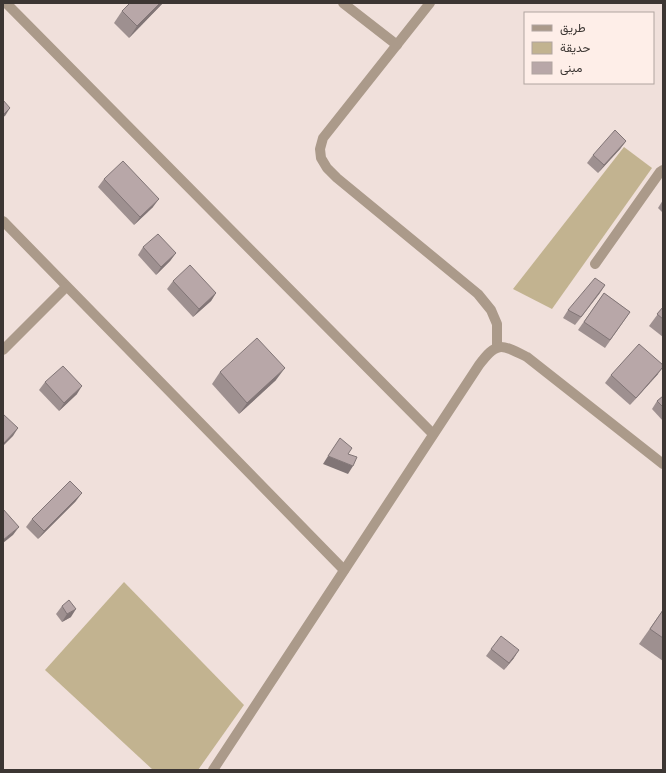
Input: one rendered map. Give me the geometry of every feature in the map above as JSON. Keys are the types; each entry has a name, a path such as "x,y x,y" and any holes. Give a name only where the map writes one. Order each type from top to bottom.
{"street":[{"path":"6,3 433,434"},
{"path":"343,3 397,45"},
{"path":"430,3 323,138 320,149 321,158 327,168 350,189 478,294 491,310 497,324 497,347"},
{"path":"595,264 660,172 663,170"},
{"path":"3,221 344,570"},
{"path":"3,350 66,287"},
{"path":"213,770 478,365 489,351 497,347 507,347 527,357 663,464"}],"green space":[{"path":"624,147 652,168 552,309 513,289"},
{"path":"124,582 244,705 198,770 153,770 45,670"}],"building":[{"path":"130,3 160,3 137,26 122,11"},
{"path":"3,100 10,108 3,115"},
{"path":"615,130 626,141 604,165 593,155"},
{"path":"123,161 159,199 140,217 104,179"},
{"path":"158,234 176,253 161,267 143,247"},
{"path":"190,265 216,293 199,309 173,281"},
{"path":"595,278 605,285 581,317 568,310"},
{"path":"604,293 630,312 610,340 584,322"},
{"path":"663,307 663,319 657,314"},
{"path":"257,338 285,368 247,403 220,372"},
{"path":"639,344 663,365 663,367 636,398 611,375"},
{"path":"63,366 82,386 64,403 45,382"},
{"path":"663,396 663,407 657,401"},
{"path":"3,414 18,428 3,444"},
{"path":"340,438 352,448 348,454 357,457 353,466 328,456"},
{"path":"70,481 82,493 44,531 32,519"},
{"path":"3,509 19,527 3,540"},
{"path":"69,600 76,609 67,614 62,606"},
{"path":"663,610 663,638 650,629"},
{"path":"501,636 519,650 509,663 491,649"}]}
